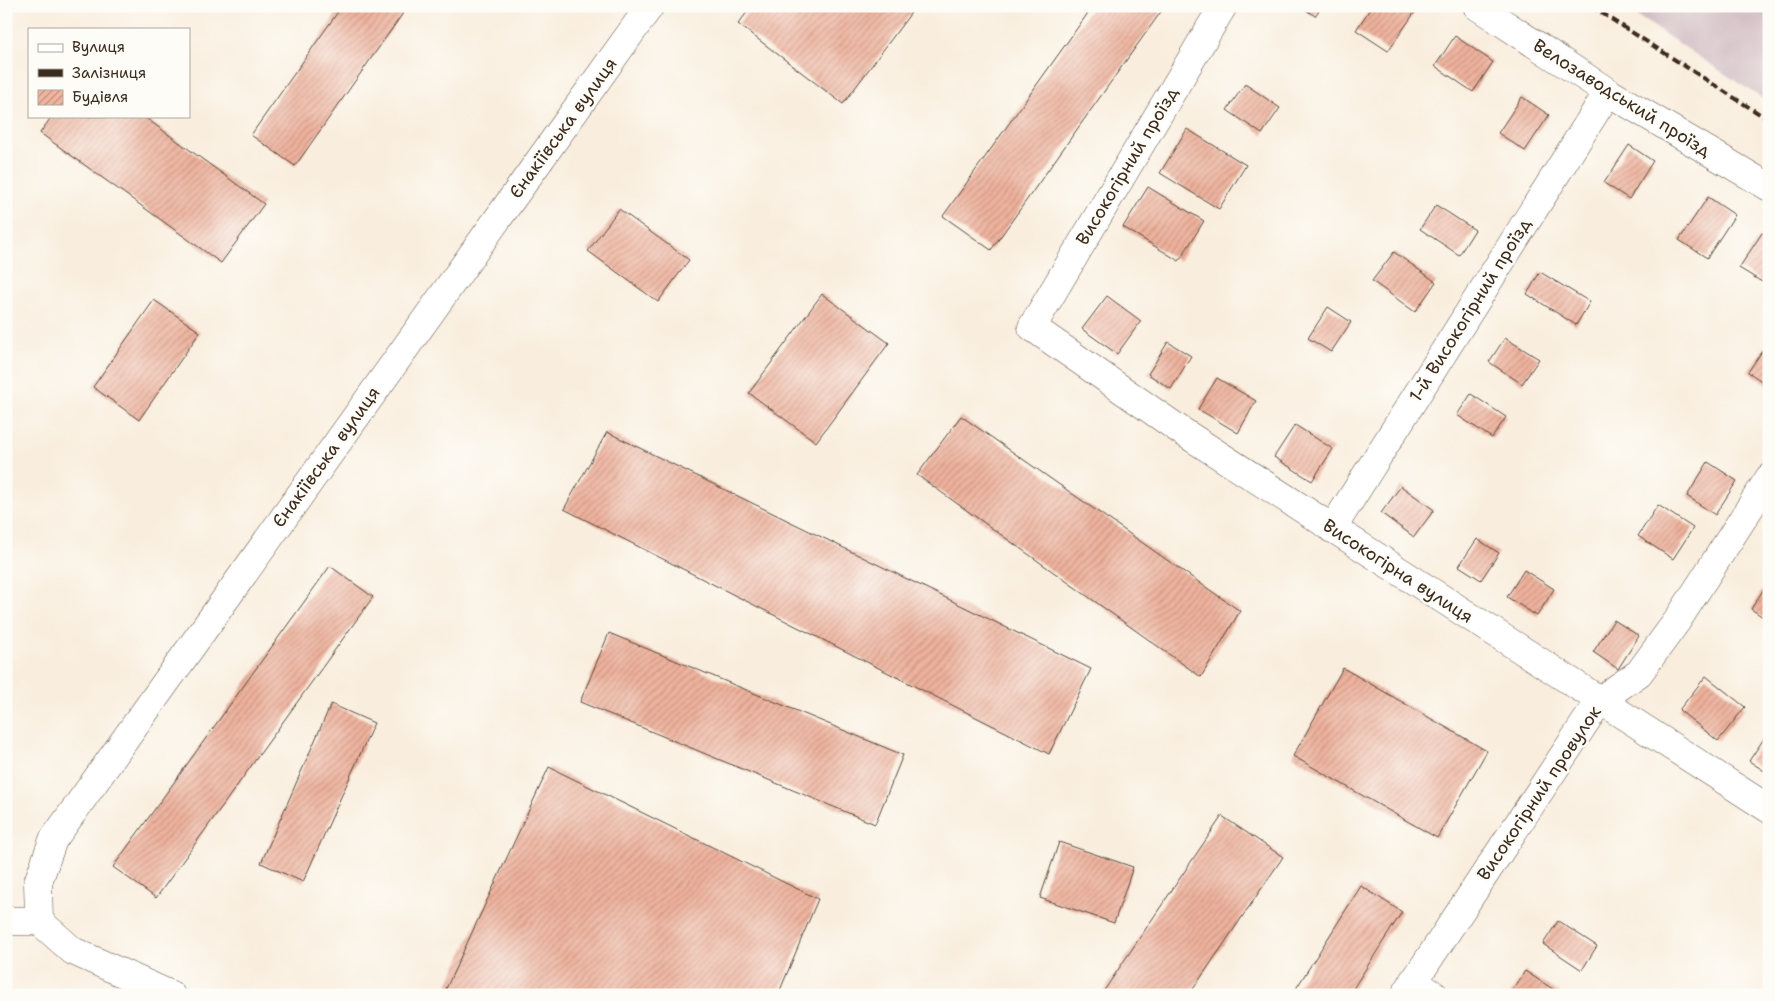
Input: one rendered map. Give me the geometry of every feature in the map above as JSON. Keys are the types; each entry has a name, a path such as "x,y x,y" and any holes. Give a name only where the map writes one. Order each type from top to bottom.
{"street":[{"name":"Єнакіївська вулиця","path":"39,921 38,882 53,840 650,6"},
{"name":"Високогірний проїзд","path":"1032,326 1223,6"},
{"name":"Велозаводський проїзд","path":"1477,6 1608,92 1769,187"},
{"name":"1-й Високогірний проїзд","path":"1332,528 1608,92"},
{"name":"Високогірна вулиця","path":"1032,326 1180,430 1769,809"},
{"name":"Високогірний провулок","path":"1417,990 1600,700 1639,673 1677,621 1769,478"},
{"path":"6,921 39,921 73,951 171,995"}],"shaded area":[{"path":"1620,6 1769,6 1769,103 1645,21"}],"building":[{"path":"342,6 402,6 406,9 295,166 251,135"},
{"path":"752,6 916,6 843,104 738,24"},
{"path":"1093,6 1165,6 991,250 943,216"},
{"path":"1300,6 1322,6 1315,16"},
{"path":"1372,6 1413,6 1417,9 1388,51 1356,30"},
{"path":"1455,36 1493,62 1473,92 1435,66"},
{"path":"1245,84 1280,108 1262,134 1227,110"},
{"path":"1522,97 1549,115 1525,151 1498,133"},
{"path":"51,118 146,118 264,204 221,263 40,133"},
{"path":"1187,129 1246,165 1219,209 1160,173"},
{"path":"1629,145 1653,161 1629,199 1604,183"},
{"path":"1148,187 1204,221 1179,261 1123,227"},
{"path":"1708,197 1735,215 1707,258 1679,240"},
{"path":"1436,205 1475,230 1459,255 1420,229"},
{"path":"619,209 689,260 658,302 588,251"},
{"path":"1762,233 1769,237 1769,283 1767,285 1739,268"},
{"path":"1394,252 1436,282 1415,312 1372,281"},
{"path":"1540,272 1590,302 1576,325 1527,294"},
{"path":"822,294 889,343 816,442 749,393"},
{"path":"1107,296 1141,321 1117,354 1082,329"},
{"path":"154,300 200,332 139,420 93,387"},
{"path":"1328,307 1351,322 1331,352 1308,338"},
{"path":"1505,338 1539,359 1522,384 1489,362"},
{"path":"1769,341 1769,386 1748,372"},
{"path":"1168,342 1191,356 1171,389 1148,374"},
{"path":"1217,378 1256,401 1238,433 1198,409"},
{"path":"1471,394 1506,417 1492,438 1457,415"},
{"path":"961,416 1240,611 1201,677 917,475"},
{"path":"1295,425 1333,449 1312,481 1274,457"},
{"path":"607,432 1091,669 1049,754 564,509"},
{"path":"1708,462 1737,481 1715,515 1687,496"},
{"path":"1401,486 1434,510 1414,537 1381,513"},
{"path":"1658,505 1693,528 1673,559 1638,536"},
{"path":"1477,539 1499,553 1481,580 1459,566"},
{"path":"330,566 373,597 156,898 113,867"},
{"path":"1524,570 1554,589 1537,616 1507,597"},
{"path":"1767,584 1769,585 1769,621 1751,609"},
{"path":"1614,620 1639,636 1618,669 1593,652"},
{"path":"609,633 903,755 875,824 580,702"},
{"path":"1343,668 1487,751 1437,838 1293,756"},
{"path":"1706,676 1745,707 1718,741 1679,710"},
{"path":"331,704 374,723 303,882 261,863"},
{"path":"1769,731 1769,774 1749,761"},
{"path":"549,767 818,899 778,995 443,995"},
{"path":"1222,816 1283,857 1189,995 1101,995"},
{"path":"1059,842 1133,867 1114,923 1040,898"},
{"path":"1361,886 1402,912 1349,995 1292,995"},
{"path":"1558,921 1597,946 1582,970 1543,944"},
{"path":"1525,971 1562,995 1510,995"}],"railway":[{"path":"1591,6 1769,120"}]}
